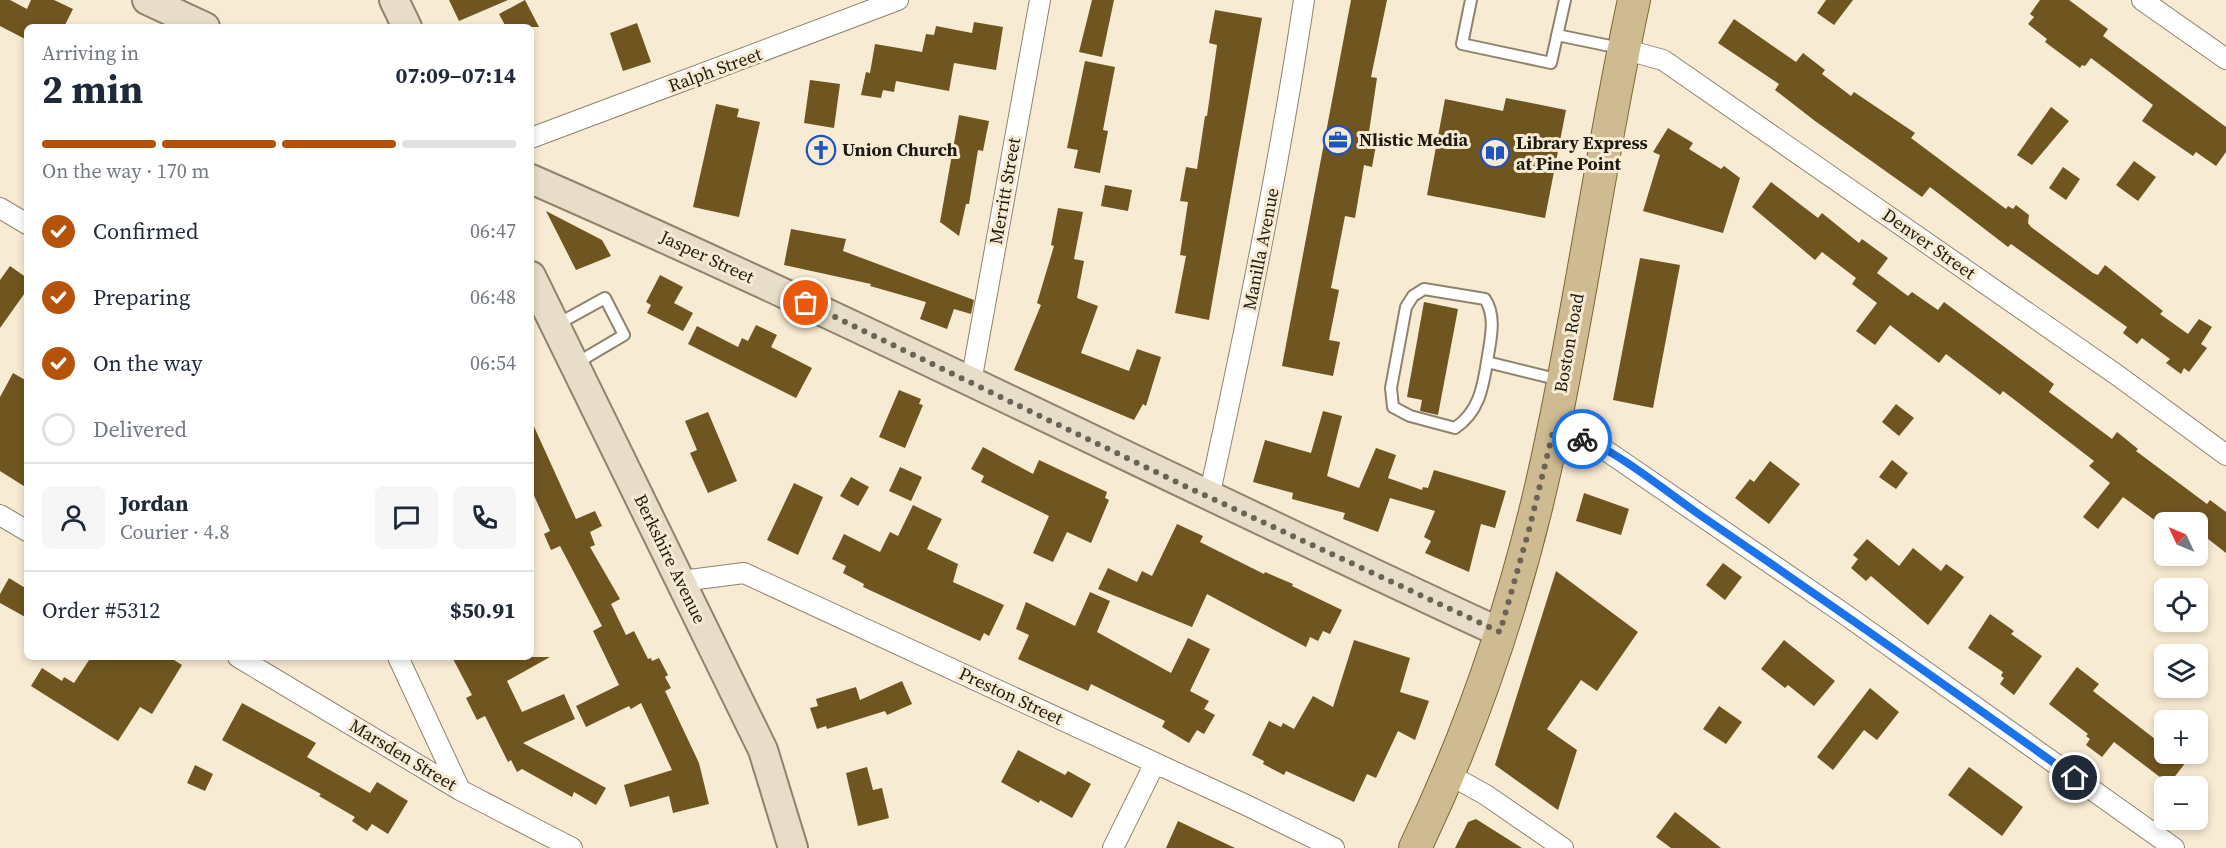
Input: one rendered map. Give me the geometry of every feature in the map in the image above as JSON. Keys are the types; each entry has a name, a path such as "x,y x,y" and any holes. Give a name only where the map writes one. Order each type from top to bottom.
{"main road":[{"path":"147,0 199,24"},
{"path":"394,0 406,24"},
{"name":"Boston Road","path":"1415,848 1450,775 1466,734 1500,632 1529,530 1553,432 1634,0"},
{"name":"Jasper Street","path":"534,180 708,256 1209,497 1500,632"},
{"name":"Berkshire Avenue","path":"534,282 763,750 793,848"}],"street":[{"name":"Ralph Street","path":"534,137 898,0"},
{"name":"Merritt Street","path":"971,382 1040,0"},
{"name":"Manilla Avenue","path":"1209,497 1258,270 1284,129 1304,0"},
{"path":"2142,0 2226,59"},
{"name":"Denver Street","path":"1623,49 1663,60 2117,375 2226,455"},
{"path":"0,208 24,222"},
{"path":"1553,432 1595,442 1843,613 2174,848"},
{"path":"0,515 24,529"},
{"name":"Preston Street","path":"682,581 744,573 1155,763 1310,842 1334,848"},
{"name":"Marsden Street","path":"243,660 460,790 572,848"},
{"path":"399,660 460,790"},
{"path":"1113,848 1155,763"},
{"path":"1450,775 1486,795 1563,848"}],"lane":[{"path":"1471,0 1461,44 1551,63 1564,0"},
{"path":"1557,35 1623,49"},
{"path":"1424,289 1485,298 1491,307 1492,320 1487,362 1482,393 1467,417 1455,428 1410,416 1393,407 1391,388 1406,307 1413,296 1424,289"},
{"path":"556,325 605,298 624,334 575,364"},
{"path":"1487,362 1563,381"}],"building":[{"path":"0,0 10,0 27,9 31,0 54,0 73,9 66,24 24,24 24,38 0,26"},
{"path":"449,0 508,0 459,21"},
{"path":"525,0 539,27 534,27 534,24 504,24 499,14"},
{"path":"1092,0 1114,0 1102,57 1079,52"},
{"path":"1351,0 1387,0 1371,77 1377,78 1369,132 1378,134 1372,167 1364,165 1355,218 1345,216 1331,288 1339,290 1329,340 1340,342 1333,376 1282,366"},
{"path":"1826,0 1853,0 1834,25 1817,13"},
{"path":"2040,0 2069,0 2108,29 2103,36 2226,127 2226,152 2216,166 2196,152 2193,156 2142,121 2153,105 2091,58 2085,66 2082,65 2080,68 2045,42 2047,39 2028,24 2034,17 2030,14"},
{"path":"1215,10 1262,18 1209,320 1175,313 1186,256 1180,255 1188,202 1180,201 1186,167 1197,169 1205,116 1207,116 1217,45 1209,43"},
{"path":"1734,19 1796,62 1803,53 1825,70 1822,74 1851,96 1854,92 1915,133 1911,138 2006,209 2008,206 2013,209 2016,205 2029,215 2028,223 2031,227 2093,273 2098,275 2105,265 2163,311 2160,314 2188,334 2199,319 2212,327 2201,344 2207,348 2189,372 2184,368 2181,374 2166,363 2170,359 2142,338 2137,344 2123,333 2127,327 2011,244 2008,247 1930,187 1922,197 1775,90 1779,84 1718,43"},
{"path":"974,22 1003,27 996,70 954,63 949,91 896,81 894,92 883,90 881,98 861,95 866,72 870,73 875,44 922,52 926,34 934,35 936,26 972,33"},
{"path":"637,23 651,62 623,71 610,33"},
{"path":"1085,61 1115,67 1103,130 1108,131 1100,173 1074,168 1078,150 1067,148"},
{"path":"810,80 840,84 834,128 804,123"},
{"path":"1506,98 1566,110 1545,218 1427,195 1445,99 1503,111"},
{"path":"716,104 739,109 737,117 760,122 739,217 693,207"},
{"path":"2051,107 2069,121 2032,165 2017,155"},
{"path":"959,115 989,121 983,151 978,150 969,204 966,204 959,236 940,222"},
{"path":"1668,128 1693,143 1689,149 1721,169 1724,166 1740,178 1723,233 1643,211 1660,155 1653,152"},
{"path":"2134,161 2156,177 2138,201 2116,185"},
{"path":"2063,167 2080,179 2066,200 2049,188"},
{"path":"1771,182 1818,218 1822,213 1859,243 1862,239 1888,258 1877,273 1908,296 1912,292 1938,310 1944,302 2054,384 2049,392 2112,439 2117,432 2138,449 2136,451 2207,504 2210,500 2226,512 2226,553 2208,539 2208,512 2154,512 2154,520 2123,497 2098,529 2083,517 2110,483 2089,466 2094,461 2003,391 2000,395 1946,354 1939,363 1890,325 1875,345 1856,331 1877,303 1852,284 1856,278 1822,252 1815,260 1752,207"},
{"path":"1105,185 1132,190 1128,211 1101,206"},
{"path":"1058,208 1083,212 1074,259 1084,261 1077,298 1098,306 1081,353 1129,371 1137,349 1161,357 1146,406 1143,404 1134,420 1014,370 1041,305 1037,303 1054,246 1051,245"},
{"path":"546,211 602,240 611,256 576,270"},
{"path":"791,229 846,239 843,251 974,300 971,314 954,309 947,329 920,319 926,302 870,286 871,284 784,265"},
{"path":"1640,258 1680,265 1653,408 1613,400"},
{"path":"10,266 24,276 24,294 0,328 0,280"},
{"path":"660,275 683,287 674,303 693,313 683,331 647,313 651,305 646,302"},
{"path":"1424,302 1458,309 1438,415 1420,411 1422,400 1407,397"},
{"path":"756,325 777,335 771,347 812,368 796,398 688,344 697,326 738,347 742,338 748,341"},
{"path":"13,373 24,379 24,486 0,471 0,397"},
{"path":"899,390 921,399 919,404 923,405 905,448 879,437"},
{"path":"1896,404 1914,418 1899,436 1882,422"},
{"path":"1323,411 1342,416 1327,476 1359,488 1376,448 1396,455 1388,478 1422,490 1423,487 1428,488 1434,470 1506,491 1495,528 1481,524 1469,572 1425,553 1431,541 1424,537 1435,511 1390,498 1378,532 1343,519 1345,513 1292,499 1293,493 1253,482 1265,440 1311,453"},
{"path":"708,412 737,481 708,493 690,453 697,450 685,421"},
{"path":"534,427 576,519 595,511 602,526 590,532 595,545 590,547 620,599 611,604 626,635 634,631 648,659 651,658 652,661 659,658 668,675 665,677 671,688 665,691 699,763 709,804 673,813 669,796 630,807 624,785 672,770 641,703 631,709 629,706 586,727 576,706 619,685 593,631 602,626 560,546 551,550 544,534 550,531 534,496"},
{"path":"983,447 1033,474 1039,460 1107,492 1105,498 1109,500 1091,543 1067,532 1053,562 1033,553 1049,516 981,482 984,476 971,469"},
{"path":"1892,460 1908,473 1896,489 1879,477"},
{"path":"1770,461 1800,484 1769,524 1735,498 1750,479 1754,482"},
{"path":"900,467 922,477 911,501 889,491"},
{"path":"851,477 869,487 858,506 840,496"},
{"path":"794,483 823,497 798,555 767,540"},
{"path":"1584,493 1629,509 1621,535 1576,521"},
{"path":"913,505 942,519 927,549 958,564 953,582 1004,605 989,636 984,633 980,641 863,587 864,584 843,573 846,566 832,559 844,534 880,552 890,532 898,536"},
{"path":"1177,524 1203,536 1200,542 1264,574 1265,572 1293,584 1292,586 1342,610 1330,634 1323,631 1318,641 1310,637 1306,647 1207,594 1192,627 1098,589 1108,568 1137,582 1142,571 1152,576"},
{"path":"1867,539 1899,566 1913,548 1941,571 1946,564 1964,577 1928,625 1871,576 1866,581 1851,568 1858,559 1853,555"},
{"path":"1723,563 1742,577 1725,600 1706,585"},
{"path":"1556,571 1638,632 1597,691 1581,680 1547,729 1577,750 1558,810 1495,765"},
{"path":"9,578 24,587 24,616 0,603 0,594"},
{"path":"1090,592 1110,601 1097,632 1171,673 1188,638 1210,649 1190,691 1209,701 1204,709 1215,715 1204,734 1197,730 1189,743 1162,727 1165,721 1091,684 1088,691 1018,659 1029,635 1016,629 1026,602 1075,626"},
{"path":"1990,614 2014,631 2011,634 2042,656 2014,695 2000,684 2004,678 2001,676 2003,672 1968,648"},
{"path":"1354,640 1410,658 1400,692 1429,701 1415,740 1398,731 1376,778 1367,774 1354,802 1286,771 1284,775 1263,764 1264,761 1252,755 1269,721 1281,727 1283,723 1294,729 1313,696 1333,707"},
{"path":"1784,640 1835,681 1814,706 1788,685 1785,688 1761,669"},
{"path":"534,657 550,657 507,681 522,712 564,694 575,719 523,743 606,788 596,805 574,792 572,797 522,769 517,772 511,760 508,762 485,716 477,720 466,698 472,695 454,660 534,660"},
{"path":"89,660 174,660 182,665 152,714 140,707 118,741 31,686 42,668 62,681 64,677 74,683"},
{"path":"2077,667 2099,684 2093,691 2154,738 2154,764 2184,764 2175,776 2159,776 2114,742 2102,757 2086,745 2090,739 2086,736 2088,734 2049,704"},
{"path":"902,681 912,704 887,715 885,711 827,729 826,726 817,729 810,708 818,706 816,699 856,687 860,700"},
{"path":"1870,688 1899,712 1877,740 1864,730 1833,770 1817,757"},
{"path":"242,703 316,743 307,757 370,793 377,782 408,801 388,834 372,824 367,831 352,821 355,817 319,796 321,794 222,740"},
{"path":"1719,706 1742,722 1726,744 1703,729"},
{"path":"1018,750 1065,775 1068,771 1091,784 1072,818 1001,782"},
{"path":"195,765 213,774 205,791 187,783"},
{"path":"867,767 873,790 882,788 889,818 858,826 846,773"},
{"path":"1969,767 2023,807 2002,836 1948,795"},
{"path":"1675,812 1721,848 1671,848 1656,837"},
{"path":"1476,819 1522,848 1455,848 1468,822"},
{"path":"1178,821 1235,848 1166,848"}],"way so far":[{"path":"806,303 1187,487 1500,632 1542,481 1553,432 1582,439"}],"place":[{"name":"Nlistic Media","path":"1338,140"},
{"name":"Union Church","path":"821,150"},
{"name":"Library Express at Pine Point","path":"1495,153"}],"route":[{"path":"1582,439 1595,442 1843,613 2075,778"}]}
